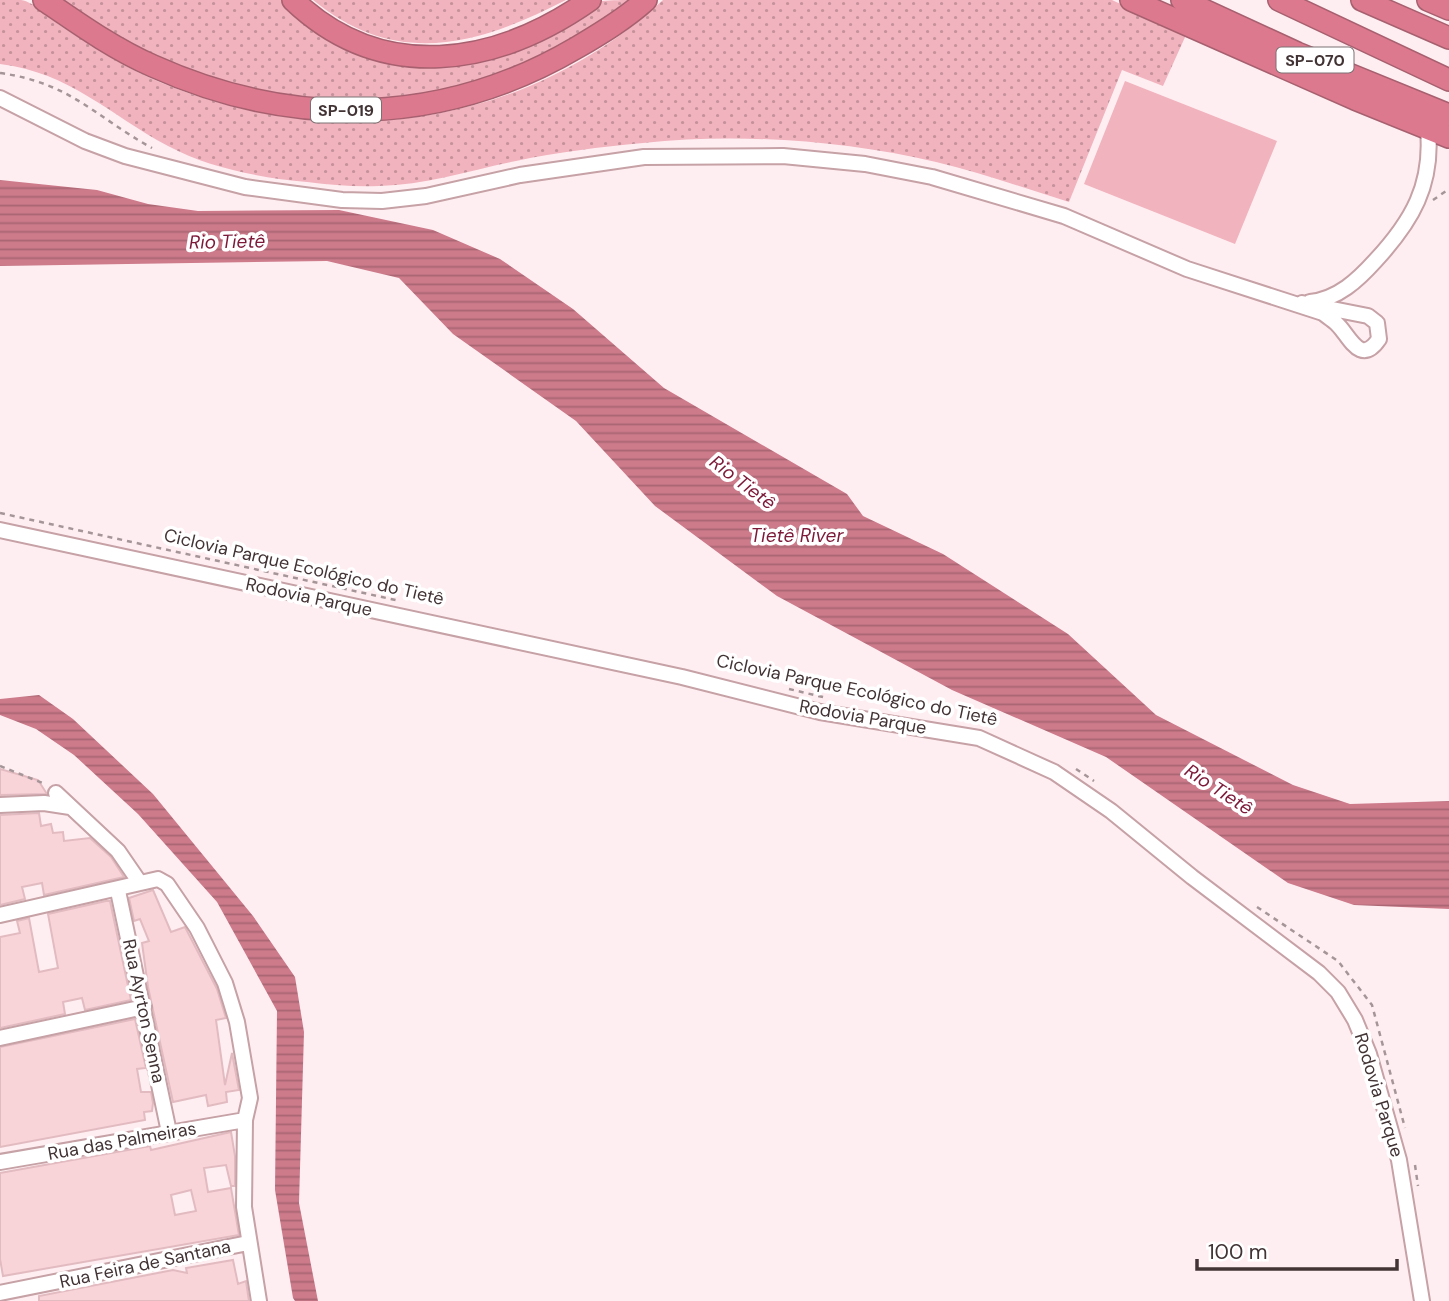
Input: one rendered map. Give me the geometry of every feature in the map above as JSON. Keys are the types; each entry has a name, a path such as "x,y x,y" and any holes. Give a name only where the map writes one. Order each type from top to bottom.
{"highway":[{"name":"SP-019","path":"44,0 108,43 152,66 206,87 253,99 341,110 390,110 435,104 495,87 546,66 604,32 646,0"},
{"path":"293,0 329,30 355,44 386,54 417,58 460,56 491,48 527,35 590,0"},
{"path":"1130,0 1449,137"},
{"name":"SP-070","path":"1182,0 1297,52 1449,115"},
{"name":"SP-070","path":"1279,0 1449,80"},
{"path":"1362,0 1449,38"},
{"path":"1428,0 1449,9"}],"street":[{"path":"0,97 85,141 125,156 245,187 342,200 382,201 426,196 520,175 644,157 783,156 865,164 932,177 1064,216 1187,269 1280,300 1323,313 1339,325 1355,347 1366,349 1379,339 1380,328 1368,316 1280,300"},
{"path":"1302,303 1320,301 1350,286 1406,227 1425,180 1430,148 1428,130"},
{"name":"Rodovia Parque","path":"0,530 682,677 820,712 979,738 1054,772 1111,811 1192,877 1319,973 1338,992 1355,1020 1369,1054 1399,1160 1422,1301"},
{"path":"56,793 118,851 140,883"},
{"path":"0,805 44,803 69,807"},
{"path":"0,915 118,891 158,879 167,884 197,928 229,995 249,1083 250,1105 245,1120 244,1207 259,1301"},
{"name":"Rua Ayrton Senna","path":"118,891 169,1132"},
{"path":"0,1038 144,1007"},
{"name":"Rua das Palmeiras","path":"0,1163 245,1120"},
{"name":"Rua Feira de Santana","path":"0,1293 248,1243"}],"path":[{"path":"0,73 50,85 85,102 156,151"},
{"name":"Ciclovia Parque Ecológico do Tietê","path":"0,513 407,603"},
{"name":"Ciclovia Parque Ecológico do Tietê","path":"789,689 839,701"},
{"path":"0,766 33,777 56,793"},
{"path":"1072,768 1095,782"},
{"path":"1251,904 1338,961 1372,1005 1408,1137"},
{"path":"1414,1160 1419,1198"}],"shaded area":[{"path":"0,0 21,0 31,4 125,66 215,101 282,116 350,121 418,117 484,102 547,78 607,44 663,0 1112,0 1186,35 1163,86 1122,70 1069,202 970,171 900,154 790,140 753,139 679,140 595,148 563,152 414,183 352,186 272,178 201,160 146,134 69,85 25,69 0,64"},
{"path":"58,0 282,0 320,31 363,54 386,62 435,67 461,64 498,52 566,22 602,1 634,0 552,53 469,87 431,96 340,100 296,97 213,80 136,47"},
{"path":"313,0 566,0 501,29 438,43 407,42 376,35 344,22"},
{"path":"1125,81 1277,141 1235,244 1084,184"}],"water":[{"name":"Tietê River","path":"0,180 97,190 148,204 198,211 339,210 433,230 500,259 573,309 664,388 847,494 863,516 943,554 1068,634 1156,715 1293,785 1350,804 1449,801 1449,909 1354,905 1288,883 1106,757 952,690 777,596 655,506 576,421 453,334 399,278 327,261 0,266"},
{"path":"39,695 73,719 153,794 253,916 295,977 304,1032 299,1203 318,1301 295,1301 293,1298 275,1190 277,1011 217,902 138,814 74,755 36,729 0,715 0,699"}],"building":[{"path":"0,769 38,780 47,794 0,795"},
{"path":"39,813 41,826 51,824 53,833 63,832 64,841 90,838 111,857 124,877 44,895 42,883 22,887 25,899 0,905 0,815"},
{"path":"153,890 171,932 185,927 217,989 226,1018 216,1020 225,1085 232,1053 239,1090 226,1092 227,1102 208,1106 206,1095 173,1102 148,987 142,943 149,941 140,919 134,921 129,898"},
{"path":"110,901 131,1000 85,1010 82,998 63,1002 65,1014 0,1028 0,937 20,933 17,921 29,918 39,972 58,968 48,914"},
{"path":"135,1019 146,1068 137,1069 141,1092 151,1092 153,1103 152,1111 144,1112 145,1120 0,1147 0,1047"},
{"path":"231,1132 235,1156 235,1186 231,1186 226,1165 204,1168 208,1192 231,1188 239,1235 3,1276 0,1259 0,1173 150,1146 151,1150","holes":["191,1190 196,1211 175,1215 171,1195"]},
{"path":"233,1260 238,1284 246,1281 249,1301 39,1301 39,1296 173,1270 187,1273 186,1268"}],"water label":[{"name":"Rio Tietê","path":"227,241"},
{"name":"Rio Tietê","path":"743,482"},
{"name":"Rio Tietê","path":"1219,789"}]}
